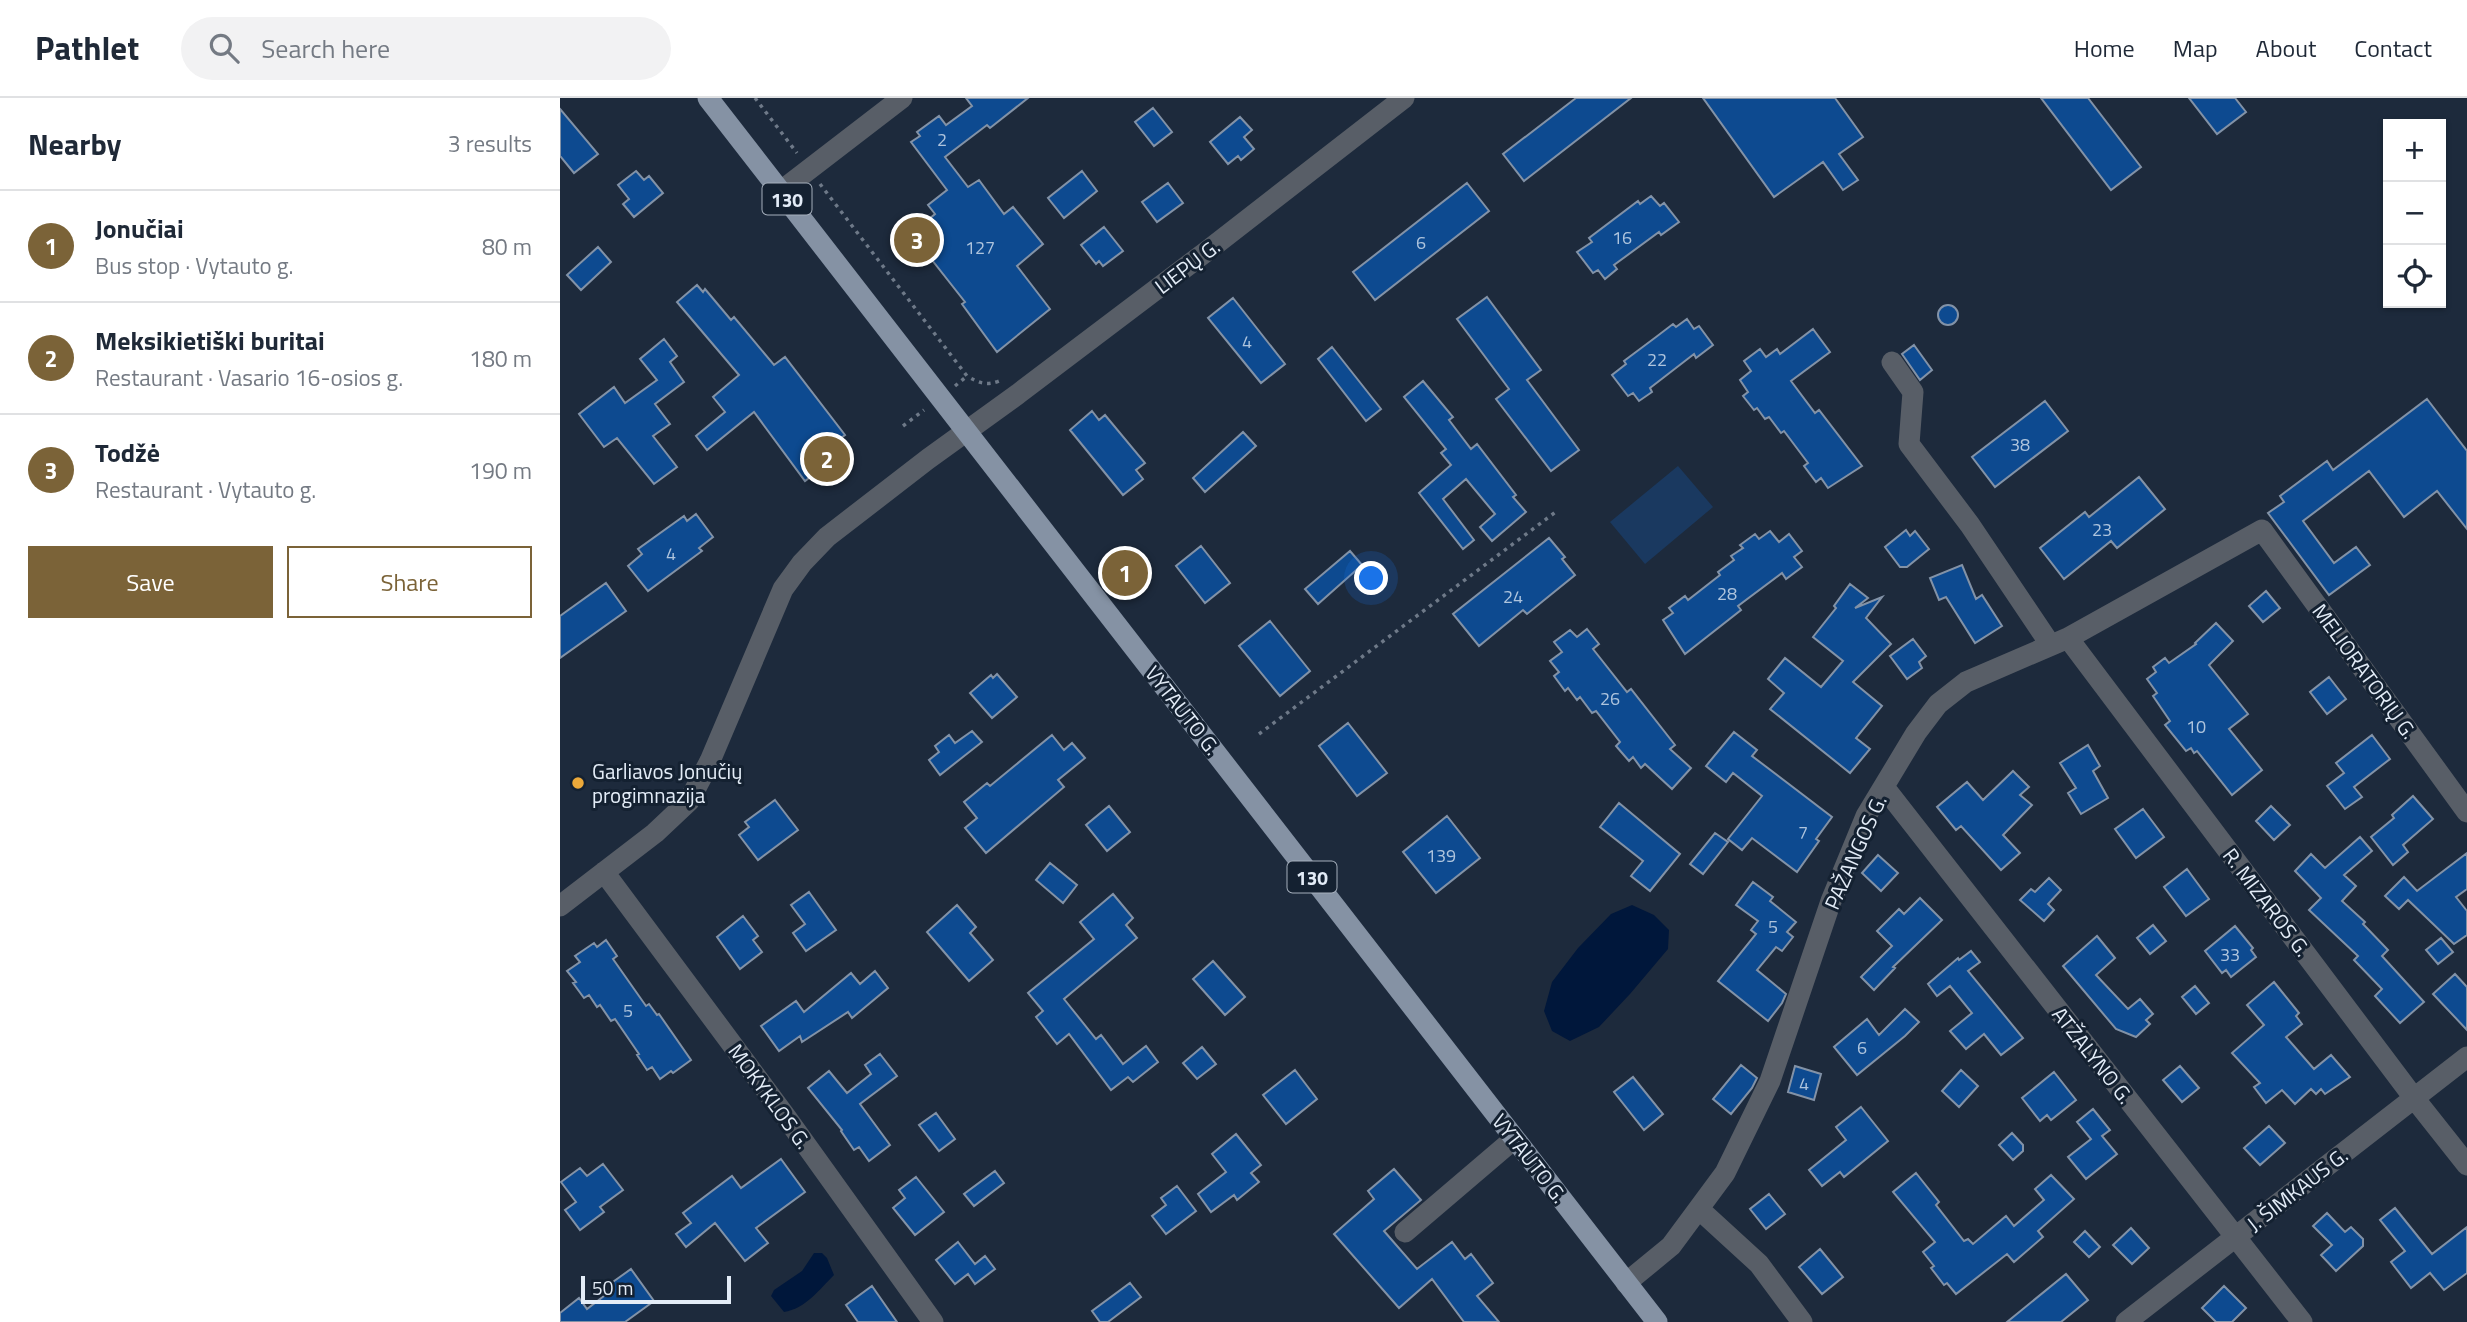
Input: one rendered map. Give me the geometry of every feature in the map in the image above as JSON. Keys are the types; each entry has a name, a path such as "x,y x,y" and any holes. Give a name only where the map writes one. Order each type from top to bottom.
{"main road":[{"name":"VYTAUTO G.","path":"708,98 1657,1322"}],"street":[{"path":"782,191 902,98"},
{"name":"LIEPŲ G.","path":"560,906 655,833 689,801 710,761 783,589 827,537 1404,98"},
{"name":"R. MIZAROS G.","path":"1892,362 1913,392 1909,444 2467,1165"},
{"name":"PAŽANGOS G.","path":"1626,1283 1671,1246 1725,1173 1770,1080 1831,901 1866,816 1916,733 1938,704 1966,682 2059,641 2262,530"},
{"name":"MELIORATORIŲ G.","path":"2262,530 2467,812"},
{"name":"ATŽALYNO G.","path":"1884,787 2302,1322"},
{"name":"MOKYKLOS G.","path":"604,872 794,1128 933,1322"},
{"name":"J. ŠIMKAUS G.","path":"2126,1322 2467,1056"},
{"path":"1405,1232 1514,1139"},
{"path":"1700,1210 1759,1264 1802,1322"}],"path":[{"path":"755,98 968,376 979,383 990,384 1005,379 1018,394"},
{"path":"1259,734 1557,511"}],"shaded area":[{"path":"1678,466 1713,507 1645,564 1610,522"},
{"path":"1632,905 1654,915 1669,930 1668,949 1599,1027 1570,1041 1552,1031 1544,1011 1552,982 1578,948 1611,914"},
{"path":"814,1253 822,1253 827,1258 834,1275 805,1303 784,1312 771,1296 774,1290 802,1271"}],"building":[{"path":"966,98 1028,98 990,128 987,125 945,157 968,187 979,180 1004,214 1013,207 1043,244 1017,266 1050,309 997,352 962,304 965,302 928,255 921,261 904,240 935,214 928,205 947,190 911,142 920,136 917,132 939,116 946,125 972,106"},
{"path":"1576,98 1631,98 1524,181 1503,154"},
{"path":"1703,98 1835,98 1863,137 1839,154 1858,180 1843,190 1823,162 1774,197"},
{"path":"2041,98 2088,98 2141,167 2111,190"},
{"path":"2189,98 2235,98 2246,112 2217,134"},
{"path":"1153,108 1172,132 1154,146 1135,122"},
{"path":"560,109 598,154 574,173 560,156"},
{"path":"1240,117 1252,130 1244,137 1254,149 1241,160 1238,156 1228,164 1210,142"},
{"path":"636,171 644,180 649,176 663,193 634,217 623,204 629,199 618,185"},
{"path":"1082,171 1097,191 1064,218 1048,198"},
{"path":"1168,183 1183,203 1157,222 1142,202"},
{"path":"1467,183 1489,211 1375,300 1353,272"},
{"path":"1651,196 1660,206 1664,203 1679,222 1661,235 1659,232 1614,265 1617,269 1605,279 1598,270 1593,273 1577,252 1592,242 1589,238 1638,201 1640,204"},
{"path":"1104,227 1123,251 1103,266 1099,261 1096,264 1081,245"},
{"path":"598,247 611,262 581,290 567,275"},
{"path":"697,285 703,292 705,289 731,320 734,317 774,365 785,357 845,435 830,446 837,457 805,481 754,412 707,450 696,436 725,412 713,397 739,375 677,302"},
{"path":"1487,297 1541,370 1527,380 1579,450 1551,471 1496,399 1509,389 1457,319"},
{"path":"1233,298 1285,364 1261,383 1208,318"},
{"path":"1948,305 1955,308 1958,315 1955,322 1948,325 1941,322 1938,315 1941,308"},
{"path":"1687,319 1694,329 1699,326 1713,345 1696,358 1694,354 1650,388 1652,392 1639,401 1633,393 1628,396 1612,375 1626,364 1624,361 1673,324 1676,327"},
{"path":"1813,329 1830,352 1791,381 1815,413 1819,410 1862,466 1828,488 1821,478 1816,482 1804,466 1808,463 1784,431 1781,433 1769,417 1765,419 1757,408 1754,410 1743,396 1748,392 1740,380 1751,371 1744,361 1760,349 1766,357 1777,349 1780,354"},
{"path":"664,339 677,356 670,362 684,382 655,404 670,424 653,436 677,467 654,484 617,438 604,447 579,414 614,387 625,403 657,380 640,359"},
{"path":"1914,345 1932,370 1920,380 1902,354"},
{"path":"1332,347 1381,409 1366,421 1318,359"},
{"path":"1423,381 1453,417 1449,420 1471,449 1477,444 1526,512 1492,541 1480,527 1495,514 1466,479 1443,499 1474,540 1463,549 1419,493 1451,465 1441,453 1446,449 1404,397"},
{"path":"2427,399 2467,451 2467,529 2437,491 2404,517 2369,471 2303,521 2334,563 2356,547 2370,565 2329,595 2268,513 2284,502 2280,496 2327,461 2333,470"},
{"path":"2045,401 2068,431 1995,487 1972,457"},
{"path":"1092,411 1099,420 1105,415 1145,463 1136,470 1143,479 1123,495 1070,430"},
{"path":"1243,432 1256,446 1205,492 1193,478"},
{"path":"2139,477 2165,509 2117,548 2111,541 2064,579 2040,548 2085,512 2089,517"},
{"path":"696,514 713,537 699,548 702,551 648,591 628,566 642,554 638,549 684,516 687,521"},
{"path":"1906,530 1910,536 1915,531 1929,549 1907,567 1900,567 1885,547"},
{"path":"1770,531 1779,542 1789,534 1802,551 1794,557 1802,567 1786,579 1782,573 1738,606 1741,610 1685,654 1663,620 1673,613 1669,608 1685,596 1688,600 1720,575 1718,572 1734,560 1731,556 1743,548 1740,545 1755,534 1759,539"},
{"path":"1549,538 1565,557 1562,559 1575,575 1527,614 1523,610 1479,646 1453,614"},
{"path":"1201,546 1230,583 1205,603 1176,566"},
{"path":"1350,551 1362,565 1318,604 1305,589"},
{"path":"1962,565 1976,599 1982,595 2002,626 1975,643 1946,597 1939,600 1930,578"},
{"path":"606,583 626,611 560,658 560,616"},
{"path":"1850,584 1868,598 1855,608 1882,597 1866,618 1891,644 1853,682 1882,706 1856,738 1870,749 1850,773 1770,709 1784,693 1768,679 1785,658 1821,687 1843,661 1813,637 1836,608 1834,606"},
{"path":"2266,591 2280,608 2263,622 2249,606"},
{"path":"1270,621 1310,671 1280,696 1239,646"},
{"path":"2216,623 2233,641 2209,665 2248,714 2229,729 2262,770 2232,795 2197,751 2194,753 2191,748 2186,751 2165,725 2170,721 2153,696 2157,693 2147,679 2156,672 2153,667 2165,658 2169,663 2196,644"},
{"path":"1587,629 1599,644 1593,649 1627,692 1631,689 1675,745 1670,749 1691,768 1672,789 1645,764 1641,768 1633,757 1629,761 1616,746 1620,742 1596,711 1592,713 1580,697 1577,700 1568,688 1565,691 1554,676 1559,672 1550,661 1562,652 1554,642 1570,630 1577,637"},
{"path":"1913,639 1926,656 1919,662 1922,668 1907,679 1890,656"},
{"path":"997,674 1017,697 992,718 970,693 991,675 993,678"},
{"path":"2329,677 2346,699 2327,714 2310,692"},
{"path":"1348,723 1387,773 1357,796 1319,746"},
{"path":"972,731 982,742 940,775 929,760 939,752 935,746 949,735 955,743"},
{"path":"1734,732 1757,750 1752,756 1832,817 1797,872 1752,838 1742,850 1728,839 1762,796 1733,773 1726,782 1706,766"},
{"path":"1052,735 1064,750 1072,743 1085,758 1058,780 1064,787 986,853 965,828 977,818 964,802 987,783 990,786"},
{"path":"2372,735 2390,759 2354,787 2362,797 2345,809 2327,786 2344,773 2336,763"},
{"path":"2088,745 2100,766 2093,771 2108,798 2081,814 2068,793 2076,788 2060,763"},
{"path":"2013,771 2029,787 2020,795 2032,805 2003,835 2020,853 2001,870 1961,826 1956,830 1937,807 1967,782 1983,800"},
{"path":"2413,796 2433,819 2403,845 2408,852 2393,865 2371,837 2394,818 2392,815"},
{"path":"775,800 798,830 758,860 739,835 749,827 745,822"},
{"path":"1619,803 1680,854 1650,891 1631,876 1643,861 1600,827"},
{"path":"1109,806 1130,832 1107,851 1086,825"},
{"path":"2271,806 2290,825 2274,840 2256,821"},
{"path":"2143,809 2164,837 2136,858 2115,829"},
{"path":"1447,816 1480,858 1436,893 1403,852"},
{"path":"1715,833 1728,842 1703,874 1690,864"},
{"path":"2360,837 2372,851 2344,875 2356,886 2342,901 2365,922 2363,924 2388,950 2382,956 2424,1002 2400,1023 2375,996 2382,989 2354,960 2358,956 2309,910 2321,898 2295,871 2311,854 2325,868"},
{"path":"2467,853 2467,889 2456,897 2467,911 2467,935 2454,944 2408,900 2399,909 2385,896 2404,877 2417,891"},
{"path":"1878,855 1898,873 1881,891 1862,873"},
{"path":"1050,863 1077,885 1063,903 1036,880"},
{"path":"2187,869 2209,899 2186,916 2164,887"},
{"path":"2049,878 2061,890 2048,904 2054,910 2044,921 2020,900 2031,889 2035,892"},
{"path":"1753,882 1773,897 1770,901 1796,922 1787,932 1793,937 1782,951 1776,947 1757,970 1786,994 1768,1021 1718,981 1756,934 1751,930 1758,921 1736,905"},
{"path":"809,892 836,930 806,951 793,933 805,924 791,905"},
{"path":"1113,894 1133,918 1126,925 1137,938 1064,999 1096,1039 1101,1035 1123,1064 1146,1046 1158,1062 1133,1082 1128,1077 1111,1090 1069,1034 1057,1044 1036,1017 1043,1011 1028,993 1094,939 1080,922"},
{"path":"1920,898 1942,920 1893,967 1895,968 1874,990 1861,977 1892,946 1877,931 1899,909 1904,914"},
{"path":"957,905 976,927 970,933 993,960 969,981 927,932"},
{"path":"743,916 758,936 753,940 762,952 740,969 717,937"},
{"path":"2153,925 2166,941 2150,954 2137,938"},
{"path":"2235,926 2253,948 2251,950 2256,957 2231,977 2226,970 2222,973 2205,951"},
{"path":"2097,936 2115,958 2096,975 2128,1009 2140,999 2153,1014 2146,1020 2150,1024 2136,1037 2116,1029 2063,966"},
{"path":"2441,938 2453,952 2438,964 2426,950"},
{"path":"606,940 617,956 613,959 646,1006 649,1004 657,1015 659,1014 691,1060 660,1079 652,1067 647,1070 615,1019 611,1021 589,995 584,998 567,971 580,962 575,956 594,943 597,947"},
{"path":"1971,951 1980,962 1968,971 2023,1038 2001,1055 1984,1034 1966,1049 1950,1031 1972,1013 1950,986 1937,996 1928,984 1958,958 1959,960"},
{"path":"1213,961 1245,997 1225,1015 1193,979"},
{"path":"875,971 888,988 852,1018 848,1012 802,1042 800,1036 779,1051 761,1026 796,1001 804,1012 851,973 860,984"},
{"path":"2455,974 2467,987 2467,1030 2433,994"},
{"path":"2274,982 2299,1013 2296,1016 2302,1024 2286,1037 2314,1069 2331,1055 2350,1077 2325,1094 2321,1089 2316,1094 2311,1089 2295,1104 2282,1090 2266,1103 2254,1087 2260,1083 2232,1053 2264,1025 2247,1005"},
{"path":"2195,986 2209,1003 2196,1014 2182,997"},
{"path":"1905,1009 1919,1022 1857,1075 1834,1047 1867,1019 1879,1035"},
{"path":"1202,1047 1216,1064 1197,1079 1183,1063"},
{"path":"880,1054 897,1076 860,1104 890,1145 869,1161 859,1147 854,1150 842,1130 808,1088 829,1071 847,1093 871,1074 865,1065"},
{"path":"1741,1065 1757,1078 1731,1114 1713,1099"},
{"path":"1795,1066 1821,1074 1814,1100 1788,1092"},
{"path":"2180,1066 2199,1088 2182,1102 2163,1080"},
{"path":"1295,1070 1317,1099 1286,1124 1263,1095"},
{"path":"1961,1070 1978,1086 1959,1107 1942,1091"},
{"path":"2054,1072 2076,1100 2051,1120 2047,1115 2040,1121 2022,1098"},
{"path":"1633,1077 1663,1114 1644,1130 1614,1092"},
{"path":"1861,1107 1888,1141 1844,1177 1840,1172 1822,1186 1809,1170 1846,1140 1836,1127"},
{"path":"2093,1109 2110,1130 2102,1136 2117,1154 2086,1179 2068,1157 2091,1139 2077,1122"},
{"path":"936,1113 955,1139 939,1151 919,1125"},
{"path":"2269,1126 2285,1143 2260,1165 2244,1148"},
{"path":"2012,1133 2023,1145 2023,1151 2013,1160 1999,1145"},
{"path":"1236,1134 1261,1165 1251,1173 1259,1182 1237,1200 1234,1195 1211,1212 1198,1194 1226,1172 1212,1154"},
{"path":"781,1159 805,1192 756,1228 768,1243 745,1261 715,1223 686,1247 676,1234 691,1223 683,1213 732,1176 741,1188"},
{"path":"603,1164 623,1190 600,1207 604,1212 580,1230 565,1210 576,1202 561,1182 580,1168 587,1176"},
{"path":"1394,1169 1421,1200 1384,1231 1417,1269 1452,1242 1465,1259 1471,1254 1493,1283 1477,1296 1499,1322 1464,1322 1432,1279 1399,1308 1334,1234 1374,1199 1368,1191"},
{"path":"995,1171 1004,1183 974,1206 964,1194"},
{"path":"1916,1173 1939,1202 1936,1205 1964,1241 1968,1239 1973,1244 2006,1216 2014,1226 2044,1200 2035,1189 2051,1175 2074,1199 2038,1231 2043,1237 2014,1262 2007,1254 1956,1294 1947,1283 1944,1285 1923,1252 1935,1242 1893,1192"},
{"path":"916,1177 944,1212 915,1235 893,1208 905,1198 899,1190"},
{"path":"1177,1186 1196,1211 1166,1234 1152,1216 1166,1205 1161,1198"},
{"path":"1769,1194 1785,1214 1766,1229 1750,1209"},
{"path":"2395,1208 2432,1254 2467,1227 2467,1273 2444,1290 2430,1273 2411,1288 2391,1262 2405,1251 2380,1220"},
{"path":"2327,1213 2345,1232 2351,1227 2363,1239 2363,1246 2336,1271 2321,1255 2332,1245 2313,1226"},
{"path":"2131,1228 2149,1248 2132,1264 2113,1245"},
{"path":"2085,1231 2100,1247 2089,1257 2074,1242"},
{"path":"958,1242 975,1264 985,1256 995,1269 975,1284 968,1274 955,1284 936,1260"},
{"path":"1820,1249 1843,1277 1822,1294 1799,1267"},
{"path":"631,1269 654,1301 625,1322 560,1322 560,1313 579,1298 587,1309 613,1289 610,1284"},
{"path":"2066,1274 2088,1300 2061,1322 2007,1322"},
{"path":"1130,1283 1141,1297 1108,1322 1100,1322 1092,1311"},
{"path":"872,1286 897,1322 858,1322 846,1305"},
{"path":"2224,1286 2246,1308 2232,1322 2216,1322 2202,1308"}],"place":[{"name":"Todžė","path":"917,240"},
{"name":"Meksikietiški buritai","path":"827,459"},
{"name":"Jonučiai","path":"1125,573"},
{"name":"Garliavos Jonučių progimnazija","path":"578,783"}]}
